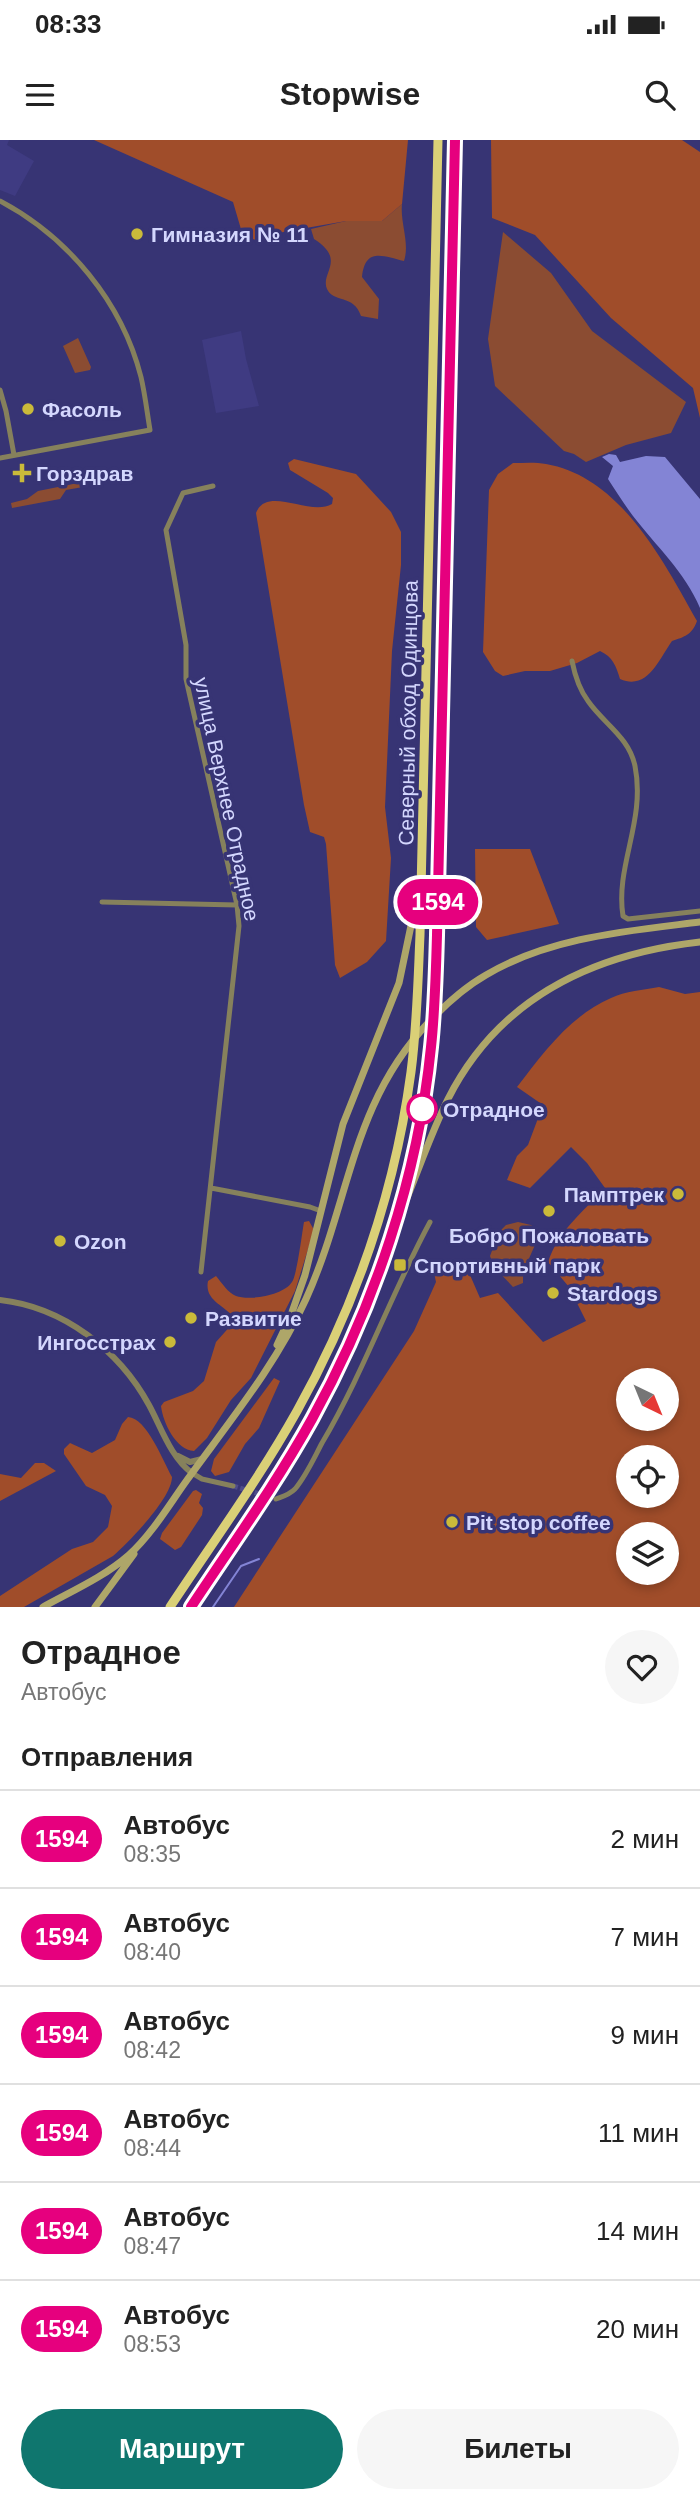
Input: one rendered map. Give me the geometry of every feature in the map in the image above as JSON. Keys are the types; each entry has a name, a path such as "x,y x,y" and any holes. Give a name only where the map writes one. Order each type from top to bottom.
{"highway":[{"name":"Северный обход Одинцова","path":"170,1607 238,1506 297,1411 335,1336 375,1231 396,1153 412,1060 418,980 438,140"},
{"name":"Северный обход Одинцова","path":"191,1607 312,1420 350,1343 391,1236 419,1130 434,1020 455,140"}],"main road":[{"path":"245,1400 291,1315 305,1275 344,1124 391,1005 405,960 415,912 422,839"},
{"path":"95,1607 245,1400 287,1336 322,1259 362,1131 388,1074 420,1031 456,995 486,975 552,946 587,938 700,922"},
{"path":"391,1236 448,1098 489,1039 511,1016 574,974 620,958 700,942"},
{"path":"43,1607 121,1562 146,1536"}],"street":[{"path":"0,201 53,237 86,270 105,295 135,360 143,386 150,430 0,458"},
{"path":"0,390 15,456"},
{"name":"улица Верхнее Отрадное","path":"201,1272 239,946 237,905 186,679 186,645 166,530 183,493 213,486"},
{"path":"572,662 578,684 589,703 624,741 632,754 636,770 638,810 621,894 623,916 628,919 700,911"},
{"path":"102,902 237,905"},
{"path":"211,1188 321,1211"},
{"path":"276,1499 287,1495 296,1487 330,1431 370,1352 414,1250 430,1222"},
{"path":"0,1300 49,1313 78,1328 99,1344 116,1359 137,1385 185,1468 202,1479 233,1486"},
{"path":"174,1451 186,1461 202,1459"}],"shaded area":[{"path":"0,140 9,140 7,145 34,161 15,196 0,190"},
{"path":"94,140 408,140 402,204 382,221 346,221 283,232 262,242 243,236 233,202"},
{"path":"491,140 682,140 700,152 700,418 693,388 611,318 535,235 492,218"},
{"path":"402,204 406,247 404,261 376,256 367,261 362,277 379,299 378,319 361,316 354,304 334,296 327,289 331,260 329,253 314,239 311,229 346,221 382,221"},
{"path":"503,232 551,273 592,331 686,402 671,433 626,445 586,462 564,451 495,386 488,339"},
{"path":"241,331 259,406 216,413 202,340"},
{"path":"78,338 91,367 90,370 75,373 63,346"},
{"path":"294,459 356,474 391,512 401,532 385,807 391,858 386,941 367,962 340,978 335,965 326,844 324,837 310,832 304,805 256,513 262,505 269,502 279,501 312,507 332,504 333,498 328,493 290,470 288,463"},
{"path":"513,463 546,464 573,472 596,486 618,504 637,525 670,573 697,621 684,637 672,641 645,677 630,682 620,679 613,662 600,651 577,663 550,671 525,671 503,676 495,671 483,652 489,490 498,474"},
{"path":"83,482 83,487 66,490 60,499 12,508 11,503 27,499 38,491"},
{"path":"475,849 530,849 559,924 487,940 476,927"},
{"path":"659,987 685,994 700,992 700,1607 234,1607 414,1331 436,1282 432,1263 452,1267 470,1275 480,1298 498,1293 543,1342 586,1321 569,1287 548,1262 558,1240 605,1188 587,1163 571,1147 530,1188 507,1180 517,1156 528,1145 543,1105 517,1087 570,1025 596,1006 628,992"},
{"path":"309,1221 314,1230 295,1291 251,1378 231,1400 207,1438 194,1451 187,1449 176,1441 164,1420 161,1406 164,1402 193,1391 204,1381 216,1342 233,1323 234,1318 230,1313 209,1293 208,1281 216,1276 230,1293 250,1298 266,1296 288,1287 294,1278 304,1222"},
{"path":"518,1222 531,1225 538,1230 539,1236 523,1272 523,1283 513,1287 494,1267 490,1256 499,1232 506,1225"},
{"path":"274,1378 280,1381 259,1428 245,1444 229,1472 215,1476 211,1471 214,1459"},
{"path":"128,1417 135,1419 148,1432 172,1477 158,1508 113,1556 24,1607 0,1607 0,1596 72,1549 93,1542 108,1527 112,1506 105,1495 86,1486 64,1454 64,1449 70,1443 92,1453 115,1440"},
{"path":"35,1463 44,1463 56,1471 0,1501 0,1474 21,1478"},
{"path":"196,1490 202,1494 199,1503 203,1508 202,1515 181,1547 175,1550 160,1539 162,1533"}],"water":[{"path":"616,455 620,462 646,456 665,457 700,499 700,608 678,571 633,516 608,479 613,466 602,457"}],"waterway":[{"path":"213,1607 241,1566 259,1559"}],"tunnel":[{"path":"233,1486 276,1499"}],"bus line":[{"name":"1594","path":"191,1607 298,1444 338,1369 377,1279 407,1183 419,1130 428,1076 435,992 455,140"}],"place":[{"name":"Гимназия № 11","path":"137,234"},
{"name":"Фасоль","path":"28,409"},
{"name":"Горздрав","path":"22,473"},
{"name":"Отрадное","path":"422,1109"},
{"name":"Памптрек","path":"678,1194"},
{"name":"Бобро Пожаловать","path":"549,1211"},
{"name":"Ozon","path":"60,1241"},
{"name":"Спортивный парк","path":"400,1265"},
{"name":"Stardogs","path":"553,1293"},
{"name":"Развитие","path":"191,1318"},
{"name":"Ингосстрах","path":"170,1342"},
{"name":"Pit stop coffee","path":"452,1522"}]}
